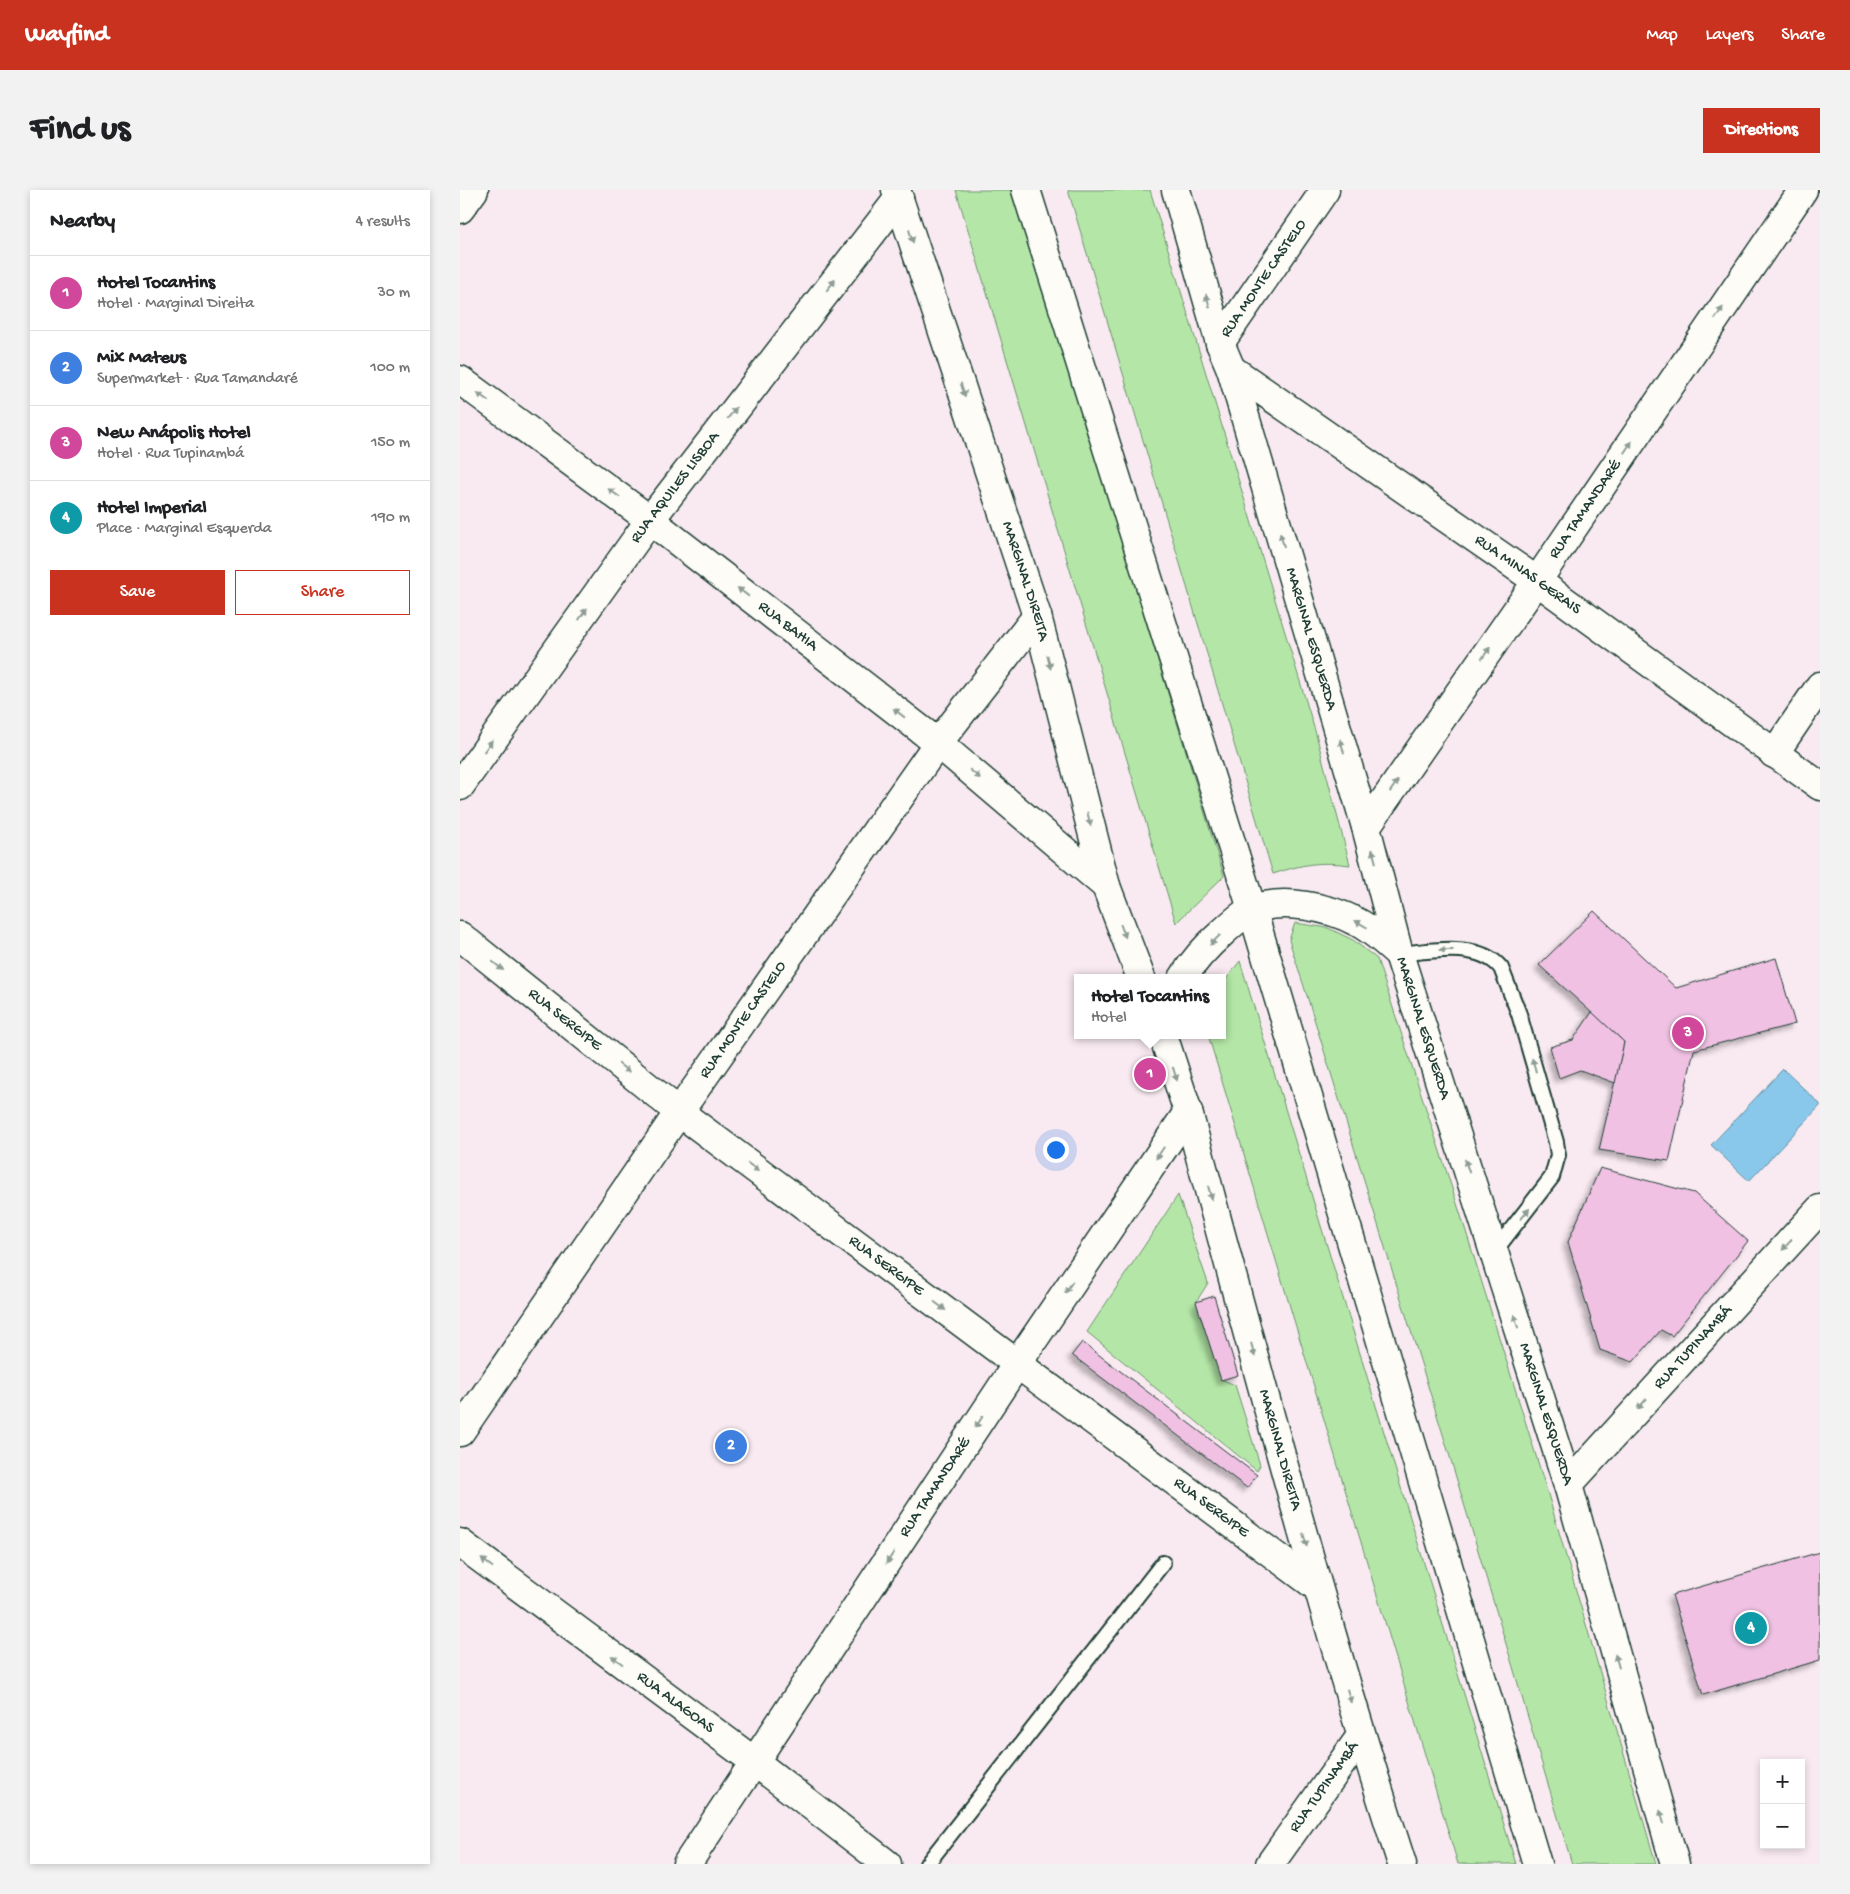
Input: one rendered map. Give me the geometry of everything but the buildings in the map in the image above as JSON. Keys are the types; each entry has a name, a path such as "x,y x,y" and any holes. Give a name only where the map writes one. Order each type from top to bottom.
{"main road":[{"path":"460,209 474,190"},
{"path":"1026,190 1252,909 1536,1864"},
{"name":"MARGINAL ESQUERDA","path":"1176,190 1220,343 1231,369 1366,826 1400,954 1568,1485 1675,1864"},
{"name":"RUA MONTE CASTELO","path":"1220,343 1325,190"},
{"name":"RUA TAMANDARÉ","path":"1366,826 1537,581 1803,190"},
{"name":"RUA AQUILES LISBOA","path":"460,786 650,520 897,194"},
{"name":"MARGINAL DIREITA","path":"897,194 1038,616 1106,886 1140,974"},
{"name":"RUA MINAS GERAIS","path":"1231,369 1537,581 1820,786"},
{"name":"RUA BAHIA","path":"460,380 650,520 938,743 1106,886"},
{"name":"RUA MONTE CASTELO","path":"460,1432 679,1112 938,743 1038,616"},
{"path":"1774,754 1820,686"},
{"path":"1187,974 1217,937 1252,909 1278,903 1331,912 1357,921 1400,954"},
{"name":"RUA SERGIPE","path":"460,936 679,1112 1317,1587"},
{"name":"MARGINAL DIREITA","path":"1164,1039 1188,1112 1317,1587 1361,1736 1402,1864"},
{"name":"RUA TAMANDARÉ","path":"687,1864 1017,1364 1188,1112"},
{"name":"RUA TUPINAMBÁ","path":"1568,1485 1820,1209"},
{"name":"RUA ALAGOAS","path":"460,1543 755,1762 887,1864"},
{"name":"RUA TUPINAMBÁ","path":"1270,1864 1361,1736"}],"lane":[{"path":"1400,954 1442,950 1476,952 1488,956 1501,968 1519,1014 1556,1142 1558,1155 1552,1177 1494,1252"},
{"path":"927,1864 1163,1563"}],"green space":[{"path":"956,190 1014,190 1224,876 1176,923"},
{"path":"1068,190 1150,190 1316,734 1350,865 1311,864 1273,874"},
{"path":"1295,923 1328,928 1353,940 1377,959 1463,1222 1547,1491 1656,1864 1572,1864 1450,1457 1289,940"},
{"path":"1240,961 1516,1864 1458,1864 1209,1039 1226,1039 1227,978"},
{"path":"1178,1195 1208,1283 1196,1302 1221,1379 1235,1385 1260,1465 1257,1471 1087,1332"}],"water":[{"path":"1783,1069 1820,1106 1749,1181 1711,1145"}],"place":[{"name":"New Anápolis Hotel","path":"1688,1033"},
{"name":"Hotel Tocantins","path":"1150,1074"},
{"name":"Mix Mateus","path":"731,1446"},
{"name":"Hotel Imperial","path":"1751,1628"}]}
